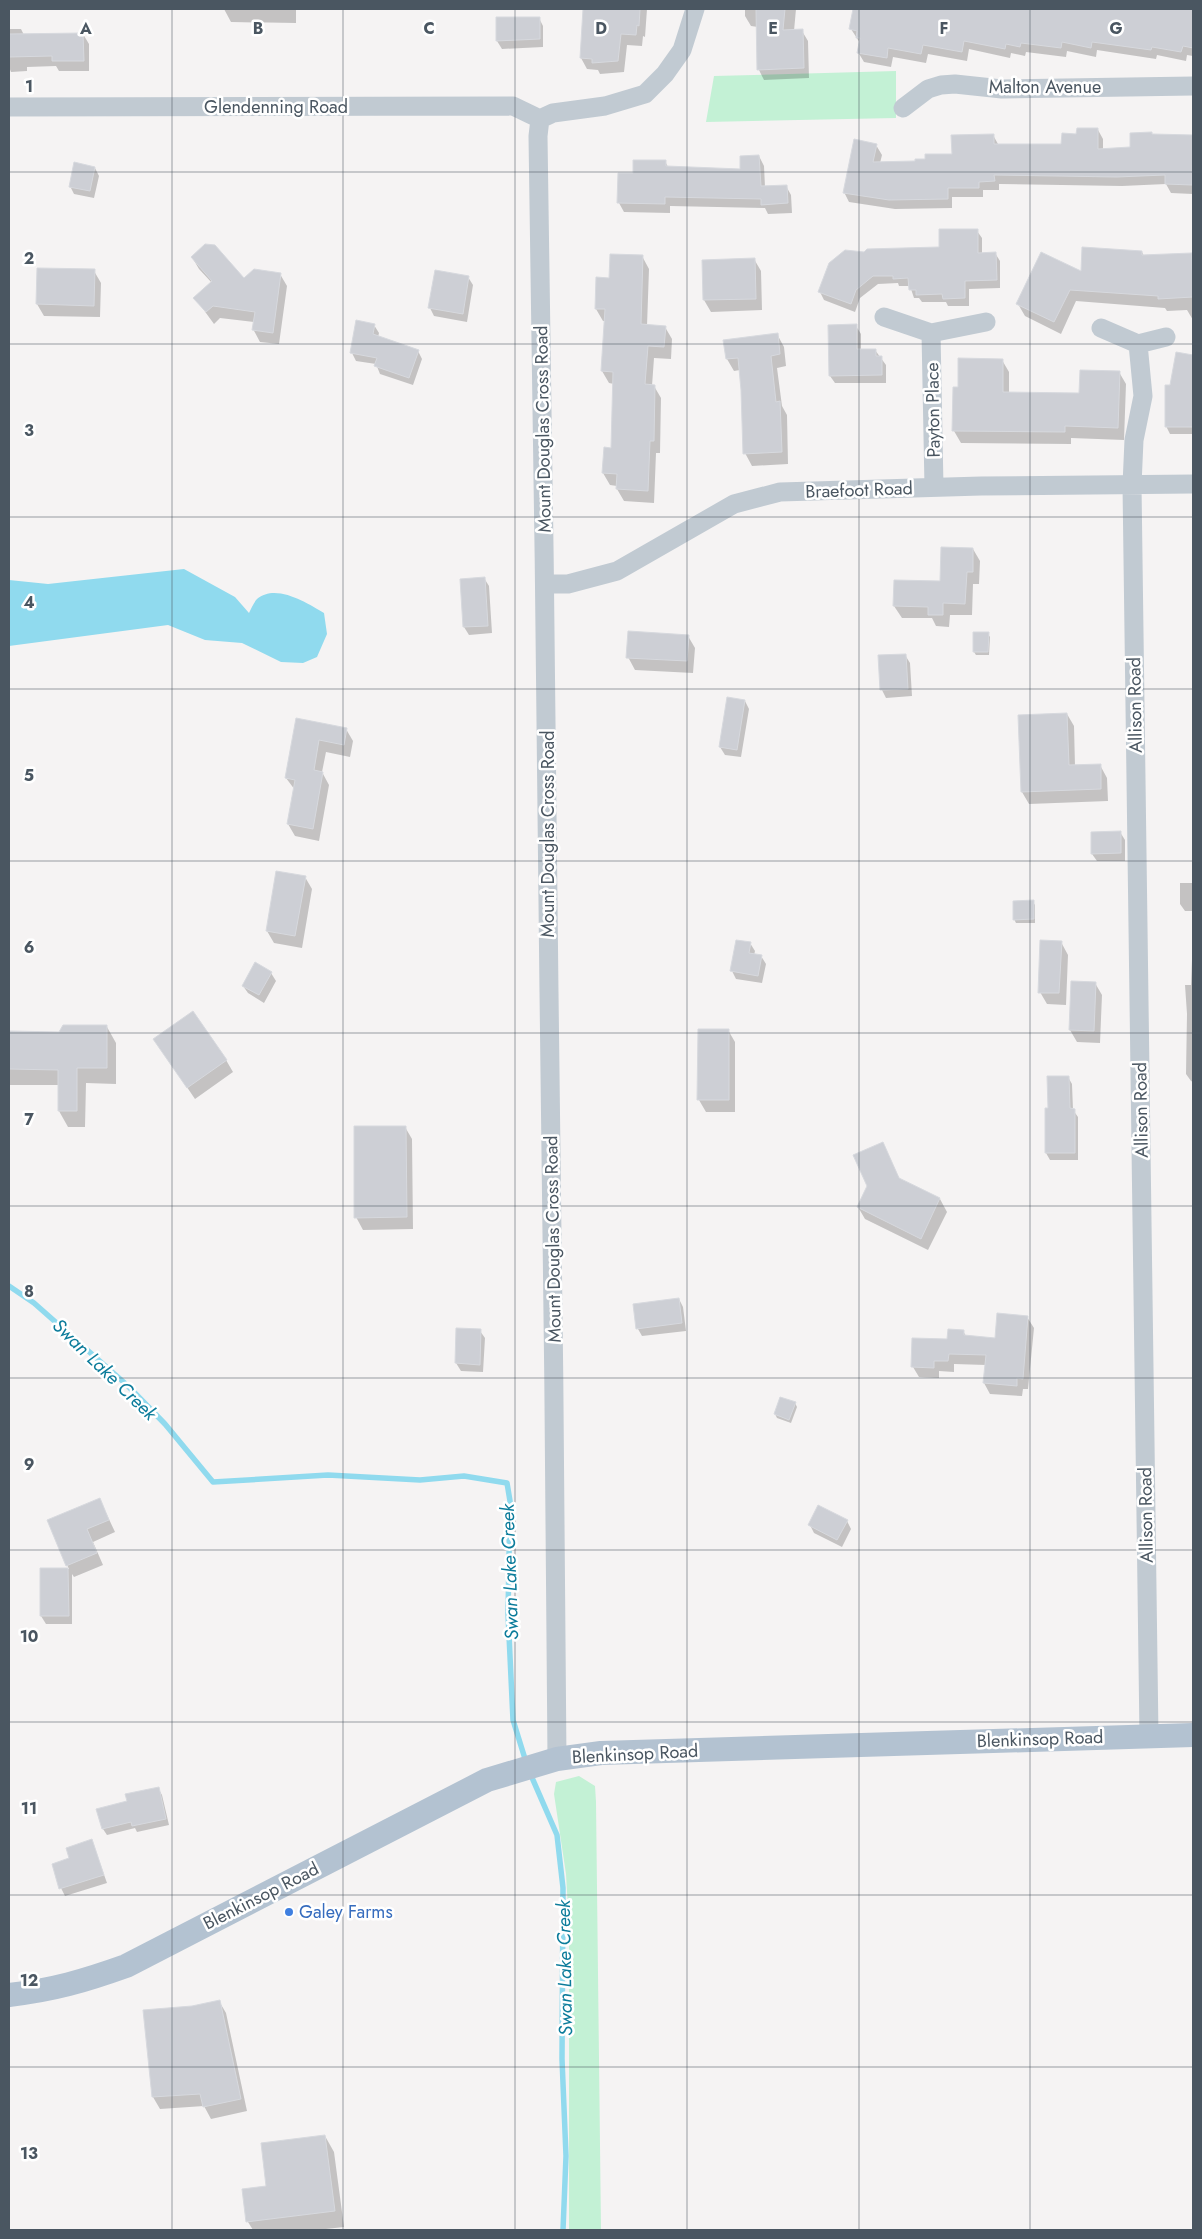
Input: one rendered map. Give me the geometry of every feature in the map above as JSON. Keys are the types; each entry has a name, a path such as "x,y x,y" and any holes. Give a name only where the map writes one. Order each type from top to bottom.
{"main road":[{"name":"Blenkinsop Road","path":"9,1995 38,1992 81,1982 126,1966 487,1780 557,1759 601,1753 1193,1735"}],"street":[{"path":"540,119 553,113 605,106 645,94 665,74 682,50 694,9"},
{"name":"Malton Avenue","path":"903,108 928,90 941,85 956,84 1002,89 1193,86"},
{"name":"Glendenning Road","path":"9,107 513,106 540,119"},
{"name":"Mount Douglas Cross Road","path":"540,119 538,136 546,584 549,983 556,1422 557,1759"},
{"path":"884,317 931,333 986,322"},
{"path":"1101,328 1138,344 1166,337"},
{"name":"Payton Place","path":"931,333 934,488"},
{"name":"Allison Road","path":"1138,344 1143,396 1134,440 1132,485 1149,1736"},
{"name":"Braefoot Road","path":"546,584 568,584 617,571 734,504 758,496 780,492 1193,484"}],"green space":[{"path":"896,71 896,118 706,122 714,76"},
{"path":"579,1776 595,1786 596,1802 601,2230 569,2230 569,1925 566,1874 554,1794 556,1782"}],"water":[{"path":"184,569 235,597 249,613 257,599 273,593 291,596 324,613 327,634 317,657 303,663 281,662 242,643 205,640 168,625 9,646 9,580 48,584"}],"building":[{"path":"583,9 640,9 639,26 637,25 636,35 621,34 618,61 592,63 592,59 580,58"},
{"path":"756,9 785,9 783,30 803,29 804,68 757,70"},
{"path":"853,9 1193,9 1193,48 1183,46 1181,52 1152,47 1151,50 1092,42 1091,48 1062,42 1061,48 1021,43 1020,47 1006,44 1005,49 964,41 962,52 923,45 921,54 888,48 887,58 857,53 860,38 856,38 857,31 849,29"},
{"path":"496,17 540,17 540,39 496,41"},
{"path":"83,33 84,61 52,61 52,56 9,57 9,34"},
{"path":"1077,128 1098,128 1098,149 1130,147 1130,133 1152,132 1152,134 1193,135 1192,185 1165,184 1165,175 1117,177 994,175 995,181 979,182 979,188 948,188 948,199 889,200 843,193 854,139 877,144 873,162 915,161 915,159 925,159 925,154 952,154 951,135 994,134 994,144 1061,144 1062,133 1076,134"},
{"path":"759,155 761,186 787,185 788,203 761,205 761,199 665,197 665,204 617,203 618,173 633,173 633,160 666,160 666,166 740,169 740,156"},
{"path":"74,162 95,167 90,191 69,187"},
{"path":"939,229 978,229 978,253 996,252 997,280 965,281 965,298 943,299 942,294 916,295 916,290 909,290 908,278 893,279 893,276 873,276 856,290 851,304 818,292 829,263 845,250 864,252 867,249 939,247"},
{"path":"205,244 215,245 244,278 254,269 281,273 273,333 252,330 255,312 213,306 206,312 193,298 212,281 191,257"},
{"path":"1082,247 1142,251 1142,255 1192,253 1193,297 1158,299 1158,296 1070,290 1054,322 1016,304 1041,252 1081,271"},
{"path":"610,254 643,255 641,324 666,326 664,347 648,346 645,384 655,385 654,441 650,441 648,491 616,489 617,474 602,473 604,447 611,448 613,372 601,371 605,309 595,309 596,277 609,278"},
{"path":"755,258 756,299 703,300 702,260"},
{"path":"37,268 95,269 94,306 36,304"},
{"path":"435,270 469,276 463,314 428,308"},
{"path":"356,320 375,324 373,334 419,350 409,378 374,366 377,358 350,353"},
{"path":"857,324 857,349 876,349 876,356 882,356 882,375 829,376 828,325"},
{"path":"778,333 780,354 771,356 776,402 780,401 782,452 743,454 738,358 726,359 723,340"},
{"path":"1176,352 1193,355 1193,427 1165,427 1165,385 1170,385"},
{"path":"958,358 1003,359 1003,392 1079,393 1080,370 1120,371 1118,428 1065,426 1065,432 952,431 953,387 958,387"},
{"path":"941,547 973,548 973,572 967,572 965,604 943,603 943,615 928,615 928,607 893,606 894,580 940,581"},
{"path":"485,577 488,626 463,627 460,579"},
{"path":"628,631 689,635 687,661 626,658"},
{"path":"973,632 989,632 988,652 973,652"},
{"path":"906,654 908,689 880,690 878,655"},
{"path":"727,697 745,700 737,750 719,747"},
{"path":"1067,713 1069,765 1101,764 1101,789 1021,792 1018,715"},
{"path":"296,718 347,728 344,745 319,740 314,770 323,772 313,829 287,824 295,780 285,778"},
{"path":"1121,831 1121,853 1091,854 1091,832"},
{"path":"276,871 306,876 295,936 266,931"},
{"path":"1034,900 1034,919 1013,920 1013,901"},
{"path":"736,940 751,942 749,953 762,955 758,976 730,971"},
{"path":"1040,940 1062,941 1059,993 1038,993"},
{"path":"255,962 272,972 259,995 242,986"},
{"path":"1071,981 1096,982 1094,1031 1069,1030"},
{"path":"193,1011 227,1060 187,1088 153,1039"},
{"path":"63,1025 107,1025 107,1068 77,1068 77,1111 58,1111 58,1070 9,1069 9,1031 59,1032"},
{"path":"698,1029 729,1029 729,1100 697,1100"},
{"path":"1047,1076 1069,1076 1070,1108 1075,1109 1075,1153 1045,1153 1045,1108 1048,1108"},
{"path":"354,1126 406,1126 407,1217 354,1218"},
{"path":"883,1142 899,1178 940,1198 921,1239 857,1207 867,1186 853,1155"},
{"path":"679,1298 682,1323 636,1329 633,1304"},
{"path":"997,1313 1028,1316 1023,1379 1017,1378 1017,1386 983,1383 986,1355 949,1354 948,1361 934,1361 934,1368 911,1367 912,1338 947,1339 948,1329 964,1330 964,1335 995,1338"},
{"path":"456,1328 481,1329 480,1365 455,1363"},
{"path":"780,1397 796,1402 789,1420 774,1414"},
{"path":"100,1498 109,1520 87,1529 97,1553 66,1566 47,1520"},
{"path":"818,1505 848,1520 837,1540 808,1525"},
{"path":"40,1568 68,1568 69,1616 40,1616"},
{"path":"159,1787 166,1819 132,1826 131,1822 102,1829 96,1809 127,1801 125,1794"},
{"path":"92,1839 104,1875 59,1889 52,1864 69,1858 66,1848"},
{"path":"220,2000 241,2099 203,2107 200,2094 152,2097 143,2010 192,2006"},
{"path":"325,2135 335,2211 246,2222 242,2189 266,2186 261,2143"}],"waterway":[{"name":"Swan Lake Creek","path":"9,1286 34,1303 128,1386 165,1424 213,1482 328,1475 420,1480 464,1476 507,1483 510,1501 508,1614 513,1720 526,1762"},
{"name":"Swan Lake Creek","path":"530,1773 557,1835 563,1888 562,2059 566,2156 563,2230"}],"place":[{"name":"Galey Farms","path":"289,1912"}]}
